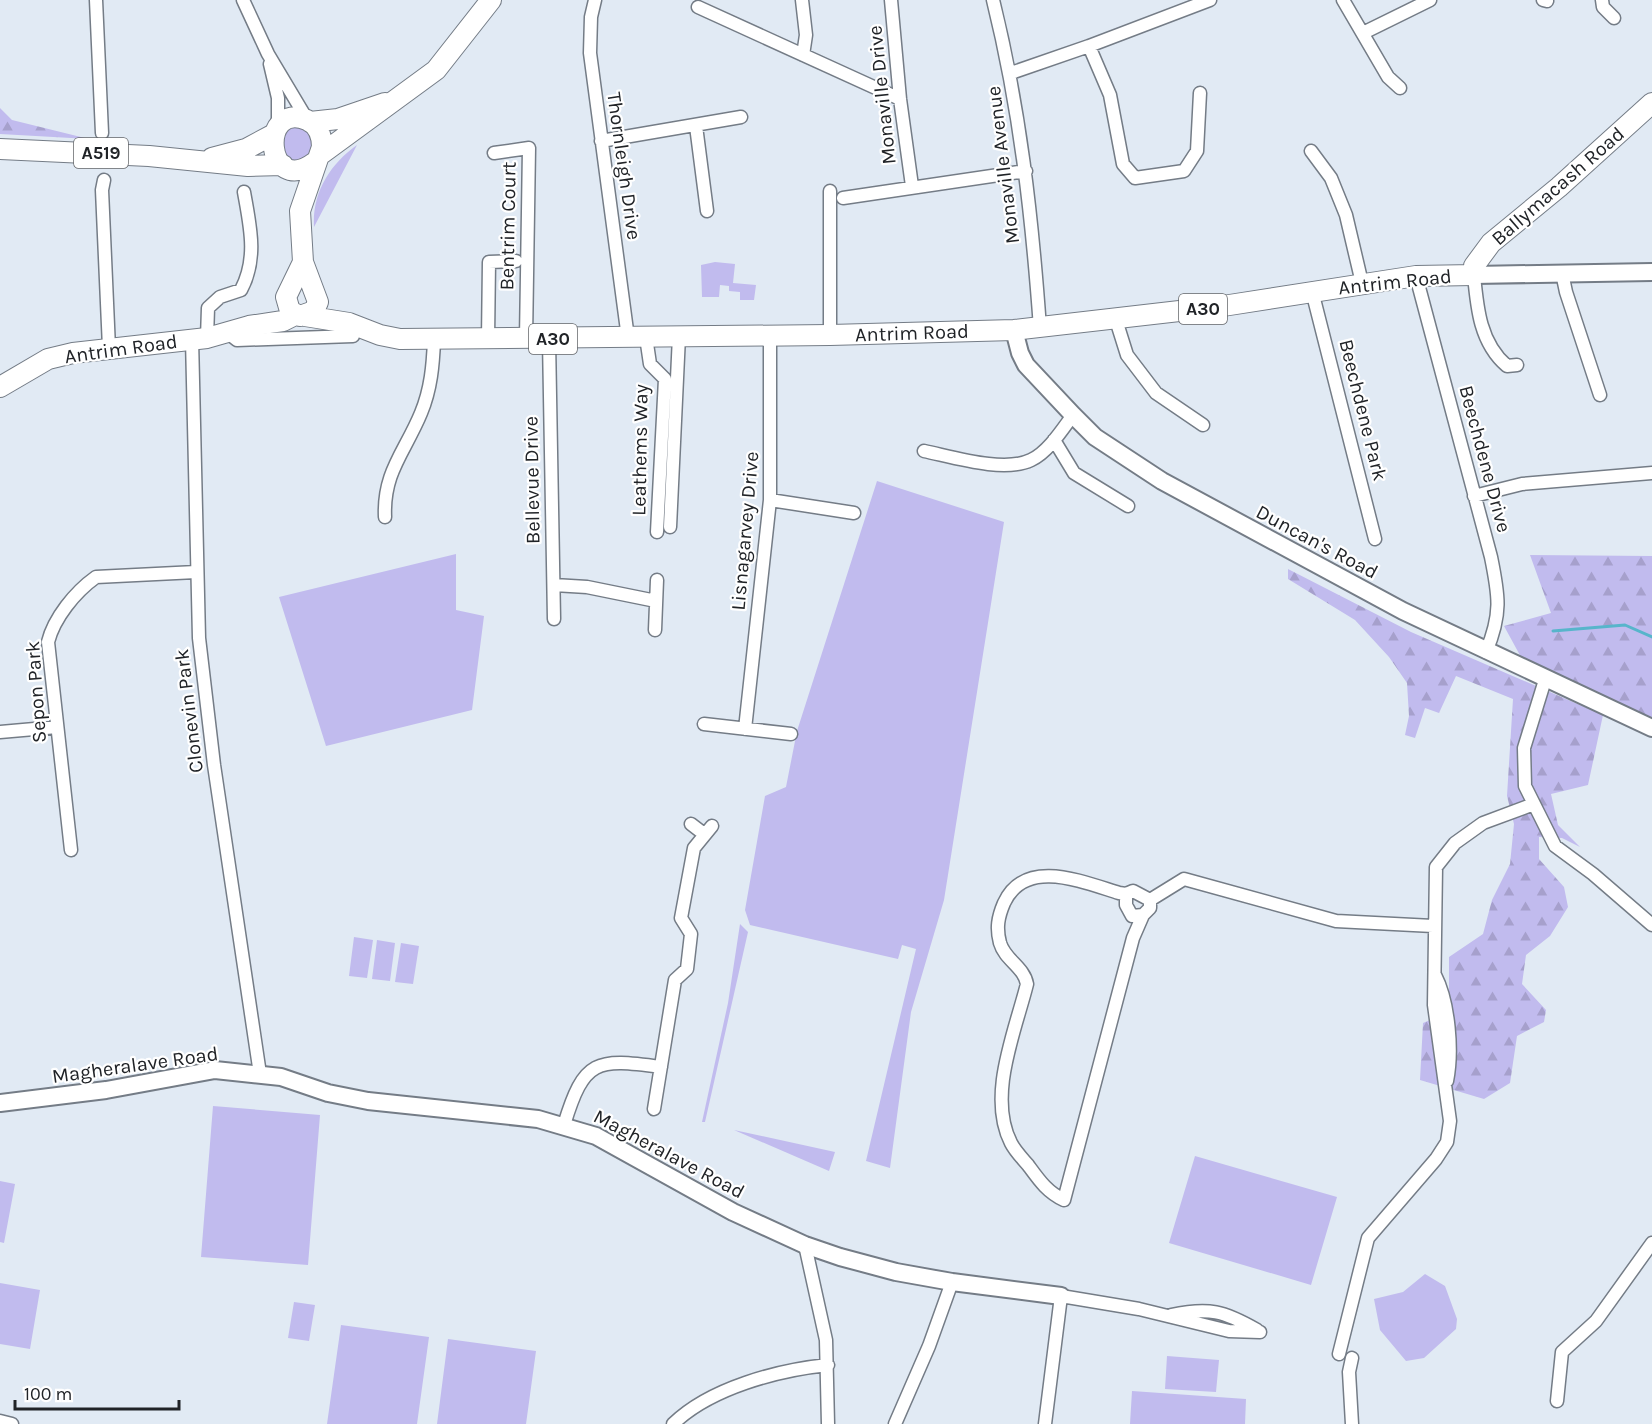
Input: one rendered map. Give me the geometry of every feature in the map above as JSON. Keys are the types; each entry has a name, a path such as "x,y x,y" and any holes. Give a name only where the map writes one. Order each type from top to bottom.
{"main road":[{"name":"A519","path":"0,148 248,166 284,166 301,169 404,95 447,59 491,0"},
{"name":"A519","path":"201,161 246,149 292,119 309,121 338,118 404,95"},
{"name":"Ballymacash Road","path":"1474,274 1474,266 1491,243 1559,188 1652,103"},
{"path":"309,121 320,132 322,139 318,159"},
{"path":"276,130 272,149 284,166"},
{"name":"A30","path":"300,211 318,159"},
{"name":"A30","path":"284,166 300,211 303,262 315,290"},
{"name":"A30","path":"289,290 303,262"},
{"name":"Antrim Road","path":"0,387 48,359 109,348 199,339 300,316 400,339 434,340 549,340 1014,330 1223,306 1416,276 1474,274"},
{"path":"299,284 315,290 317,307 300,316 287,307 289,290 299,284"},
{"name":"Antrim Road","path":"249,326 289,290"},
{"name":"Antrim Road","path":"315,290 351,329"}],"street":[{"path":"96,0 102,133"},
{"path":"234,0 251,18"},
{"path":"243,0 268,54 309,121"},
{"name":"Thornleigh Drive","path":"595,0 591,17 590,53 601,141 637,338"},
{"path":"802,0 806,35 803,55"},
{"name":"Monaville Drive","path":"891,0 900,99 912,186"},
{"name":"Monaville Avenue","path":"993,0 1011,73 1026,171 1040,328"},
{"path":"1011,73 1210,0"},
{"path":"1343,0 1388,77 1400,88"},
{"path":"1363,33 1430,0"},
{"path":"1602,0 1603,7 1614,18"},
{"path":"698,7 900,99"},
{"path":"1089,46 1110,95 1123,164 1135,178 1184,171 1197,151 1200,93"},
{"path":"268,54 278,98 276,130"},
{"path":"601,141 741,117"},
{"path":"696,126 707,211"},
{"name":"Bentrim Court","path":"494,153 529,148 526,339"},
{"path":"1311,151 1331,178 1346,215 1362,283"},
{"name":"Monaville Drive","path":"843,198 912,186 1026,171"},
{"path":"104,180 102,190 109,348"},
{"path":"830,191 830,335"},
{"name":"Clonevin Park","path":"244,192 254,243 248,278 241,290 220,297 208,308 199,339 196,572 200,638 214,765 260,1074"},
{"name":"Bentrim Court","path":"488,339 489,262 516,261"},
{"path":"1517,365 1507,366 1498,358 1489,343 1479,317 1474,274 1652,272"},
{"path":"1562,273 1600,395"},
{"name":"Beechdene Drive","path":"1416,276 1499,596 1496,620 1486,652"},
{"name":"Beechdene Park","path":"1312,291 1375,539"},
{"path":"300,316 300,338"},
{"path":"1116,320 1127,355 1156,393 1203,425"},
{"path":"228,333 237,340 300,338 351,329"},
{"name":"Duncan's Road","path":"1014,330 1026,365 1095,437 1189,497 1486,652 1652,728"},
{"name":"Lisnagarvey Drive","path":"745,729 770,500 770,335"},
{"path":"670,527 679,336"},
{"name":"Leathems Way","path":"637,338 650,364 665,379 657,532"},
{"path":"385,517 389,476 396,459 410,440 432,379 434,340"},
{"name":"Bellevue Drive","path":"549,340 554,619"},
{"path":"924,451 1002,465 1031,460 1054,440 1073,416"},
{"path":"1054,440 1074,474 1128,506"},
{"path":"1474,496 1522,484 1652,473"},
{"path":"770,500 854,513"},
{"name":"Sepon Park","path":"71,850 48,642 52,624 87,583 96,577 196,572"},
{"path":"655,630 657,580"},
{"path":"554,585 587,587 656,602"},
{"path":"1545,680 1524,748 1525,786 1555,846 1593,874 1652,925"},
{"path":"704,724 791,734"},
{"path":"0,732 57,727"},
{"path":"1339,1354 1368,1238 1436,1159 1447,1142 1450,1121 1447,1081 1442,1068 1434,1005 1433,926 1436,867 1455,843 1483,823 1534,804"},
{"path":"654,1109 675,980 687,969 691,934 681,918 694,848 708,830 691,824"},
{"path":"1143,915 1133,938 1064,1200 1050,1194 1042,1185 1011,1143 1004,1122 1001,1102 1006,1068 1027,984 1025,975 1001,947 998,917 1007,897 1027,879 1066,876 1126,894 1133,891 1150,900"},
{"path":"1150,900 1184,879 1336,921 1433,926"},
{"path":"1126,894 1128,911 1137,918 1150,908 1150,900"},
{"path":"564,1125 572,1097 586,1074 598,1065 615,1061 661,1067"},
{"name":"Magheralave Road","path":"0,1103 106,1090 207,1071 280,1077 328,1093 368,1101 516,1116 564,1125 611,1143 733,1212 805,1245 874,1266 952,1282 1061,1296 1170,1316 1194,1331 1228,1338 1260,1332 1232,1316 1198,1309 1170,1316"},
{"path":"1557,1401 1562,1352 1596,1321 1652,1243"},
{"path":"805,1245 824,1327 828,1365 828,1424"},
{"path":"895,1424 930,1346 952,1282"},
{"path":"1045,1424 1061,1296"},
{"path":"1352,1358 1349,1372 1352,1424"},
{"path":"673,1424 693,1409 734,1388 793,1371 828,1365"},
{"path":"0,1421 12,1424"}],"green space":[{"path":"0,108 12,120 89,139 0,134"},
{"path":"287,126 305,127 315,143 307,159 288,161 279,135"},
{"path":"357,145 314,227 316,203 325,180 339,161"},
{"path":"715,262 735,264 733,283 756,285 754,300 740,300 740,292 729,291 729,286 720,285 719,297 702,297 701,265"},
{"path":"877,481 1004,522 944,900 911,1012 890,1168 866,1161 916,949 902,945 898,959 750,925 745,910 765,796 786,787 797,731"},
{"path":"456,554 456,610 484,616 472,710 326,746 279,597"},
{"path":"1530,555 1652,556 1652,719 1522,659 1504,626 1551,613"},
{"path":"1288,569 1411,632 1603,715 1588,785 1551,794 1558,825 1580,847 1562,838 1539,837 1539,859 1564,887 1568,907 1550,936 1526,955 1522,984 1546,1010 1544,1022 1517,1036 1510,1083 1484,1099 1420,1080 1423,1023 1449,1012 1449,957 1483,934 1492,900 1510,864 1514,824 1507,796 1513,699 1456,676 1439,713 1425,708 1415,738 1405,735 1409,716 1407,683 1389,657 1355,620 1288,579"},
{"path":"740,924 748,932 705,1122 702,1122 728,1003"},
{"path":"354,937 373,940 367,978 349,976"},
{"path":"377,940 395,943 390,981 372,979"},
{"path":"401,943 419,946 413,984 395,982"},
{"path":"213,1106 320,1115 308,1265 201,1257"},
{"path":"734,1130 835,1152 829,1171"},
{"path":"1195,1156 1337,1197 1311,1285 1169,1243"},
{"path":"0,1181 15,1184 4,1243 0,1242"},
{"path":"1425,1274 1445,1286 1457,1319 1456,1329 1424,1358 1406,1361 1380,1330 1374,1299 1403,1292"},
{"path":"0,1283 40,1290 30,1349 0,1344"},
{"path":"294,1302 315,1305 309,1341 288,1338"},
{"path":"341,1325 429,1337 417,1424 327,1424"},
{"path":"448,1339 536,1351 526,1424 437,1424"},
{"path":"1167,1356 1219,1360 1216,1392 1165,1389"},
{"path":"1132,1391 1246,1399 1245,1424 1130,1424"}],"waterway":[{"path":"1553,631 1625,625 1652,637"}]}
